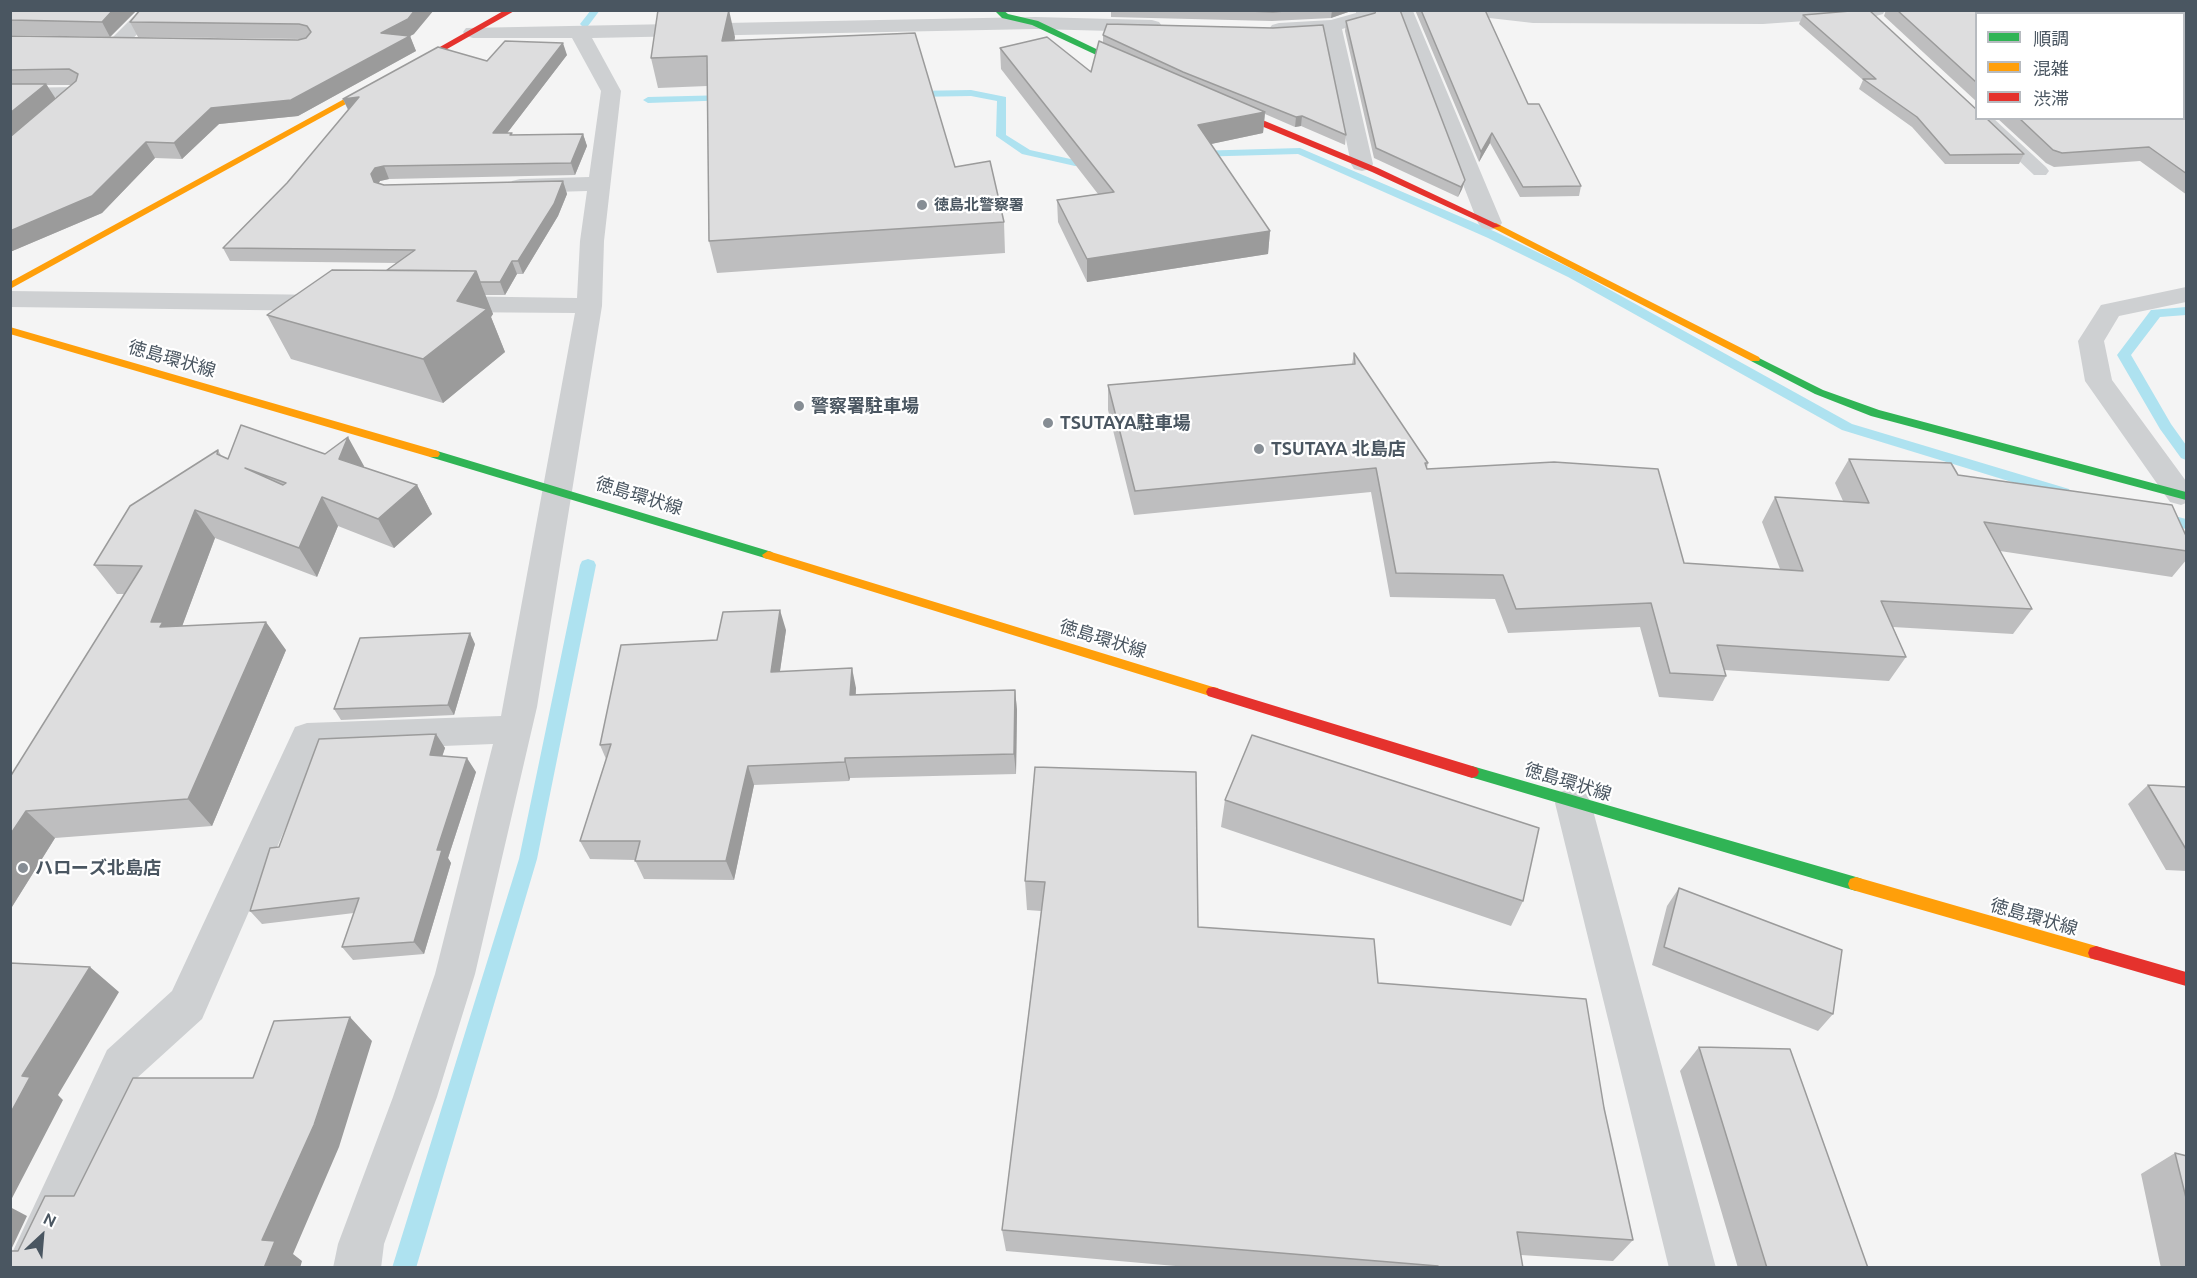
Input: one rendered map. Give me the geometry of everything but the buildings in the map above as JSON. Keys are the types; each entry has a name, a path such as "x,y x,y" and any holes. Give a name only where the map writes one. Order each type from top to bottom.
{"street":[{"path":"116,45 151,10"},
{"path":"10,286 512,10"},
{"path":"998,10 1005,16 1035,23 1153,77"},
{"path":"1260,28 1332,26 1366,16 1365,10"},
{"path":"1472,10 1533,17 1679,18 1763,18 1866,11 1879,19"},
{"path":"1409,11 1490,223"},
{"path":"473,32 1035,23 1165,26"},
{"path":"1332,26 1362,164"},
{"path":"357,1268 361,1244 415,1097 455,974 520,707 589,306 592,241 611,92 579,32"},
{"path":"92,45 139,45"},
{"path":"1206,100 1362,164 1490,223 1819,392 1875,413 2184,496"},
{"path":"494,186 599,184"},
{"path":"2184,496 2099,381 2091,341 2110,310 2187,295"},
{"path":"10,299 353,303"},
{"path":"424,304 589,306"},
{"name":"徳島環状線","path":"10,330 558,491 1573,802 2187,979"},
{"path":"30,1268 122,1064 187,1005 307,737 514,729"},
{"path":"1573,802 1693,1268"}],"lane":[{"path":"10,93 78,92 10,150"},
{"path":"1985,120 2040,171"}],"waterway":[{"path":"585,24 596,10"},
{"path":"913,94 971,93 1002,99 1001,136 1026,152 1075,163 1094,164"},
{"path":"648,100 728,98"},
{"path":"1194,154 1300,151 1492,235 1572,274 1847,427 2064,493"},
{"path":"2186,311 2156,313 2124,355 2165,426 2186,455"},
{"path":"2159,517 2186,524"},
{"path":"404,1268 528,859 588,565"}],"traffic: fast":[{"path":"998,10 1005,16 1035,23 1138,71"},
{"path":"1755,359 1819,392 1875,413 2186,496"},
{"path":"434,454 768,555"},
{"path":"1472,772 1856,884"}],"traffic: slow":[{"path":"10,286 391,77"},
{"path":"1496,226 1755,359"},
{"path":"10,330 434,454"},
{"path":"768,555 1213,692"},
{"path":"1856,884 2096,953"}],"traffic: jam":[{"path":"391,77 512,10"},
{"path":"1221,106 1375,170 1496,226"},
{"path":"1213,692 1472,772"},
{"path":"2096,953 2186,979"}],"place":[{"name":"徳島北警察署","path":"922,205"},
{"name":"警察署駐車場","path":"799,406"},
{"name":"TSUTAYA駐車場","path":"1048,423"},
{"name":"TSUTAYA 北島店","path":"1259,449"},
{"name":"ハローズ北島店","path":"23,868"}]}
